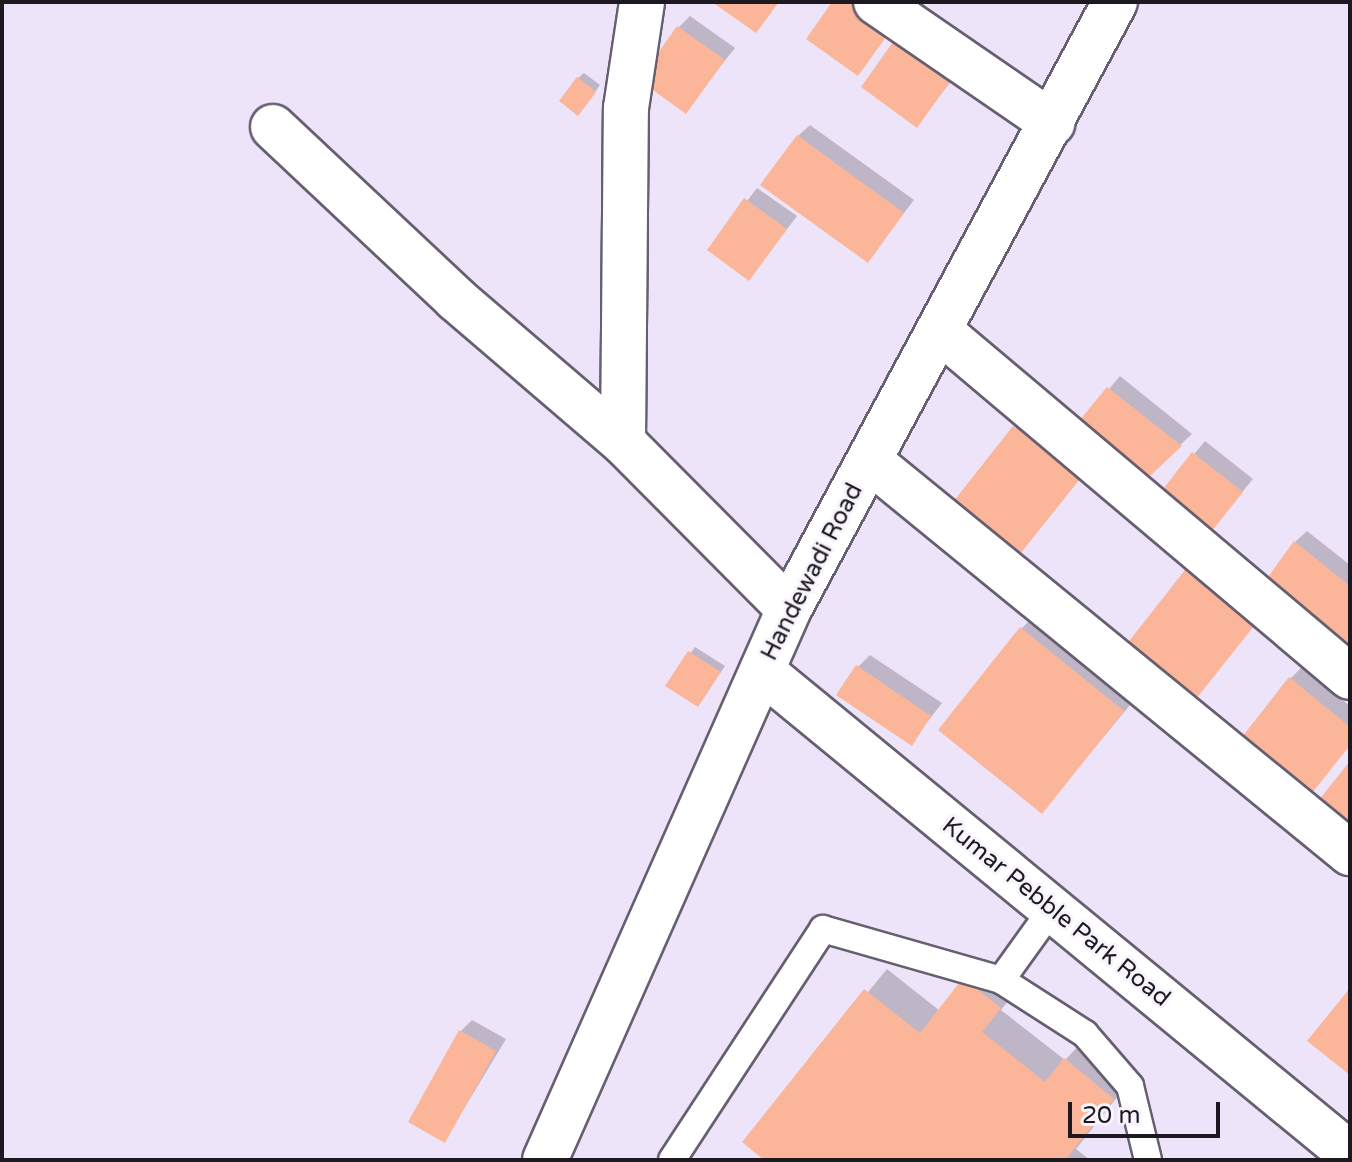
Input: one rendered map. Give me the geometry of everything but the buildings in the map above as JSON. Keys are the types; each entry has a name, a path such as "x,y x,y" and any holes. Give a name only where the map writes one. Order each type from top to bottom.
{"street":[{"path":"623,442 626,108 642,2"},
{"path":"876,2 1052,123"},
{"name":"Handewadi Road","path":"545,1160 789,609 1115,2"},
{"path":"273,127 456,299 623,442 789,609"},
{"path":"940,331 1350,677"},
{"path":"870,461 1350,853"},
{"name":"Kumar Pebble Park Road","path":"762,671 1350,1154"}],"lane":[{"path":"1001,980 1052,909"},
{"path":"672,1160 823,929 1001,980 1085,1034 1130,1086 1148,1160"}]}
